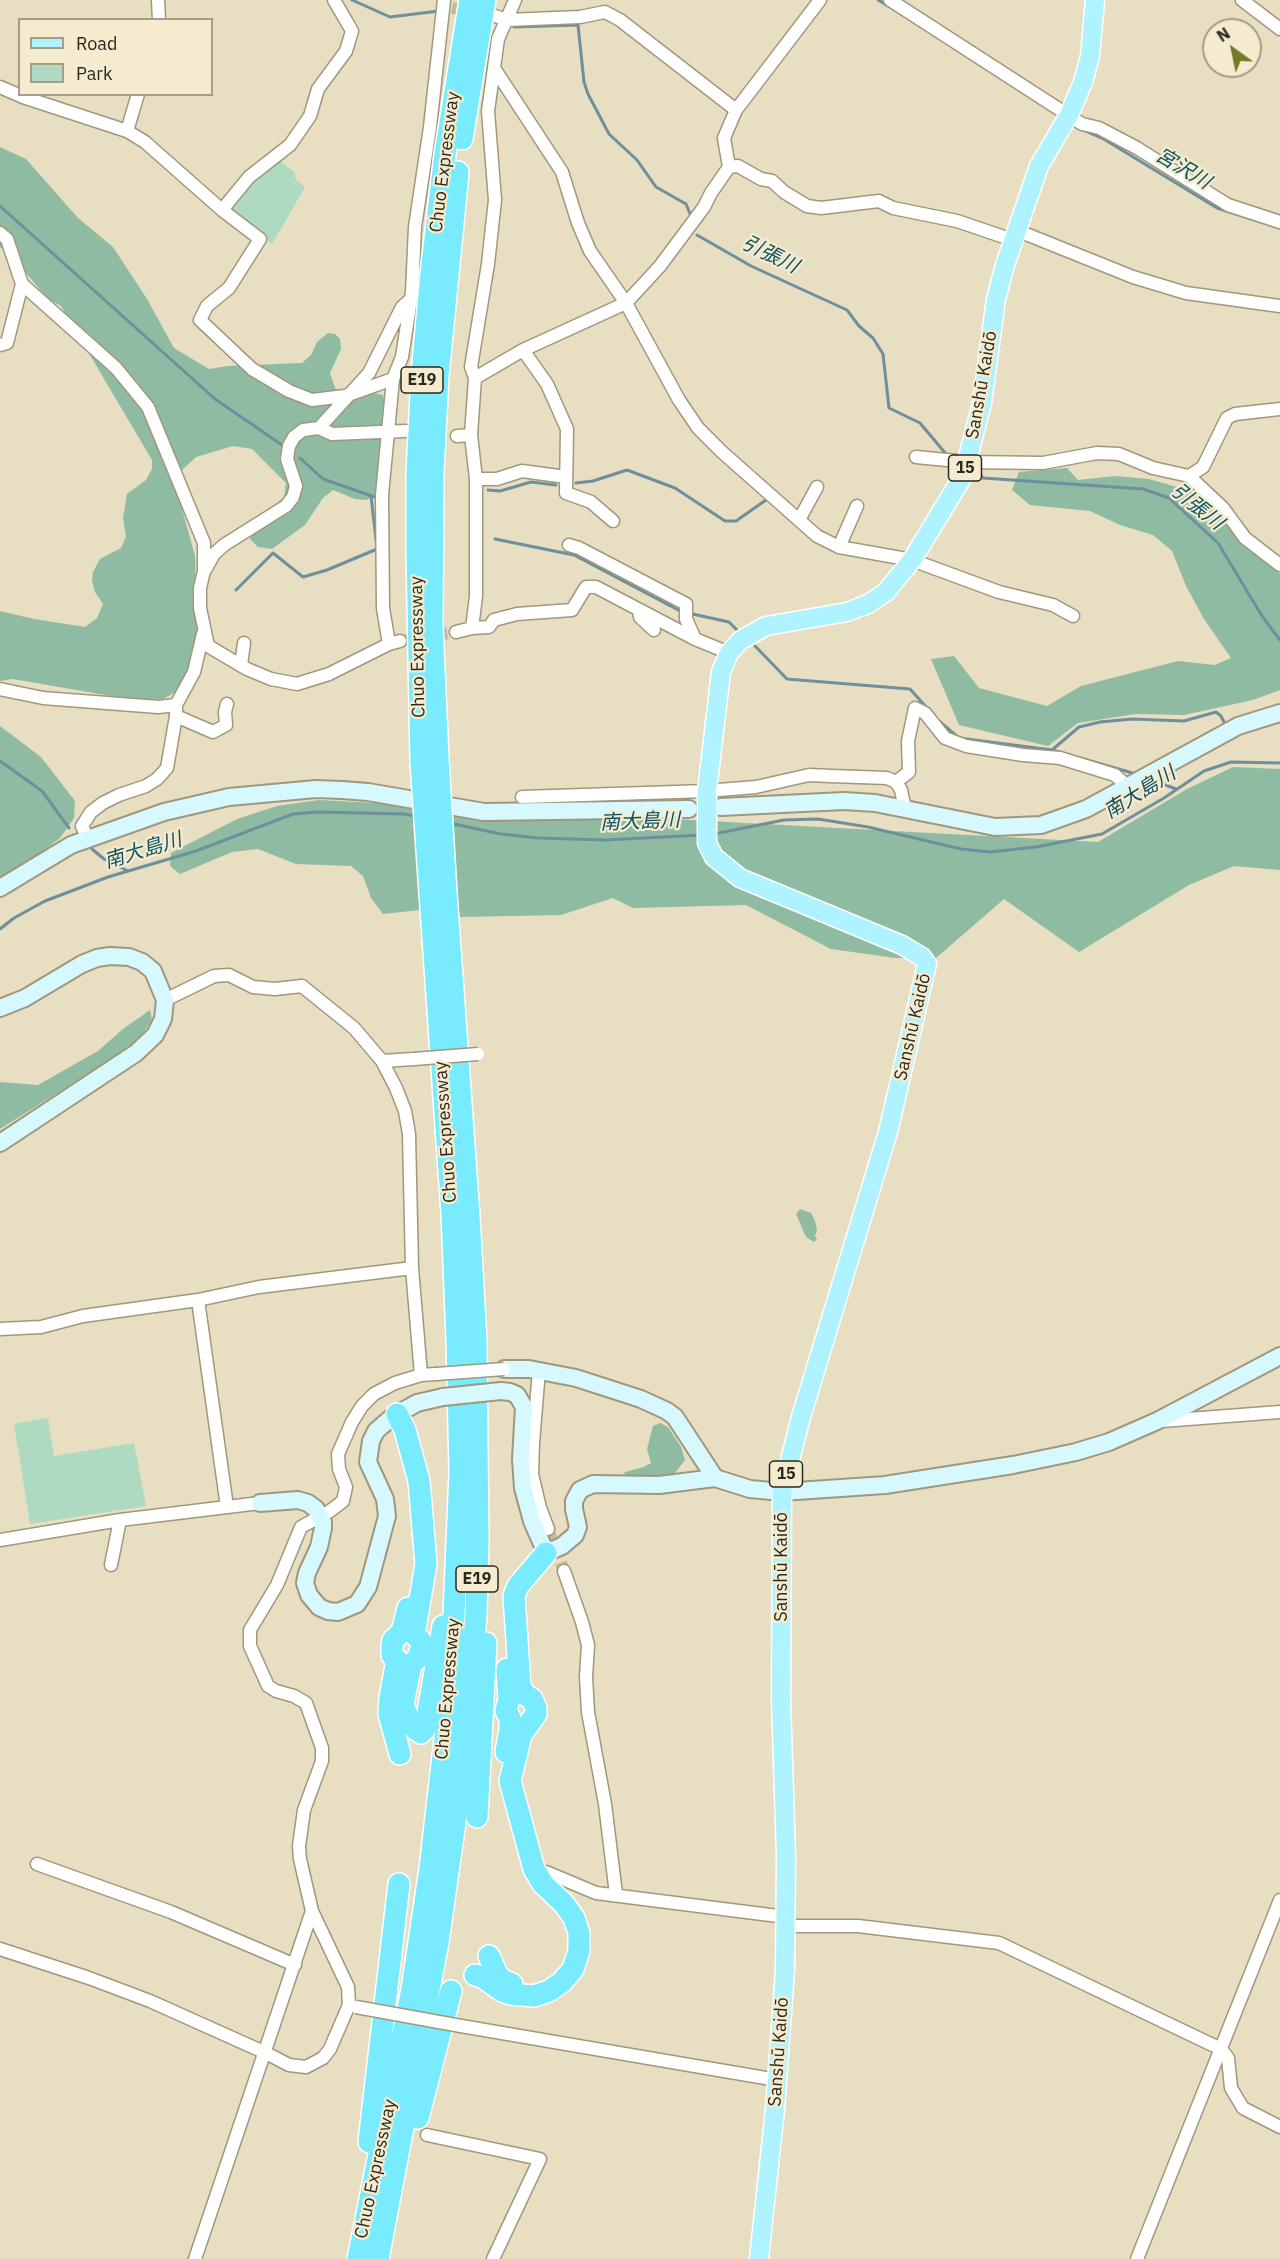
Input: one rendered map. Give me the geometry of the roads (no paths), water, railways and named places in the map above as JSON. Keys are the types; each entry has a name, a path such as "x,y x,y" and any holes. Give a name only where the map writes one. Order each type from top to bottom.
{"highway":[{"name":"Chuo Expressway","path":"356,2259 412,1989 430,1869 451,1686 460,1472 438,893 417,551 417,472 422,375 445,154 453,2"},
{"name":"Chuo Expressway","path":"430,761 433,471 438,376 460,156 489,7"},
{"name":"Chuo Expressway","path":"378,2259 438,1942 460,1787 476,1616 476,1341 469,1216 438,893"},
{"path":"397,1414 415,1460 421,1499 426,1564 414,1634 420,1640 422,1647 417,1659 411,1664 403,1704 415,1729 423,1731 451,1567 460,1472"},
{"path":"477,1460 483,1490 487,1606 485,1689 477,1817"},
{"path":"400,1754 389,1714 397,1660 392,1655 392,1648 393,1640 402,1632 406,1621 424,1537"},
{"path":"489,1956 493,1969 502,1980 516,1986 532,1986 548,1981 560,1970 570,1947 568,1930 561,1915 534,1887 525,1872 501,1785 502,1767 510,1730 510,1718 506,1711 509,1699 504,1592 513,1578 546,1553"},
{"path":"475,1975 510,1994 534,1996 549,1991 562,1982 573,1969 579,1951 579,1933 574,1917 543,1884 534,1869 510,1781 521,1735 536,1714 532,1699 524,1694 520,1685 514,1596 518,1586 546,1553"},
{"path":"356,2259 399,1884"},
{"path":"378,2259 451,1991"}],"main road":[{"name":"Sanshū Kaidō","path":"759,2259 784,1997 786,1922 781,1701 782,1492 804,1407 888,1132 927,964 922,957 902,945 740,878 714,857 707,843 707,790 721,672 729,653 741,640 766,626 847,612 868,604 886,592 912,560 963,476 982,403 996,299 1039,166 1068,115 1083,82 1090,56 1095,0"}],"street":[{"path":"158,0 159,18"},
{"path":"222,210 249,177 290,145 310,116 318,89 346,51 352,31 334,0"},
{"path":"472,628 476,596 476,479 471,435 475,378 471,367 488,264 495,200 488,111 498,39 515,0"},
{"path":"475,378 523,350 626,303 660,266 704,207 729,167 724,138 736,110 820,0"},
{"path":"890,0 1082,124 1099,128 1137,148 1228,205 1280,222"},
{"path":"1242,0 1280,29"},
{"path":"0,233 7,239 22,284 116,368 148,407 204,543 200,608 208,646 243,670 297,684 329,674 394,642 383,608 382,495 393,379 402,357 411,298 415,227 430,127 453,2"},
{"path":"489,7 507,20 580,17 605,12 620,20 736,110"},
{"path":"494,68 562,172 578,223 590,251 626,303 656,361 698,428 747,476 817,536 839,547 912,560 999,592 1053,605 1073,616"},
{"path":"0,87 18,94"},
{"path":"24,96 88,120 127,131 144,142 222,210 260,239 229,288 207,306 200,320 252,369 289,391 312,400 348,395 393,379"},
{"path":"127,131 137,96"},
{"path":"729,167 738,166 761,179 772,181 784,192 807,206 821,208 879,201 893,208 1015,235 1133,277 1186,293 1280,306"},
{"path":"0,345 7,343 22,284"},
{"path":"319,428 369,373 402,308 411,298"},
{"path":"523,350 548,384 567,429 566,493 591,502 613,521"},
{"path":"1189,477 1203,467 1227,418 1235,414 1280,409"},
{"path":"204,571 214,554 224,545 286,506 293,497 296,486 287,459 289,446 294,437 303,430 319,428 332,434 389,434 405,431"},
{"path":"457,436 471,435"},
{"path":"916,458 967,462 1042,463 1097,453 1119,454 1153,468 1189,477 1223,508 1245,538 1280,565"},
{"path":"476,479 497,479 522,471 566,477"},
{"path":"799,520 817,487"},
{"path":"839,547 857,506"},
{"path":"569,545 579,548 686,604 686,619 695,639"},
{"path":"456,632 489,627 494,620 517,614 572,610 586,587 596,587 695,639 729,653"},
{"path":"639,609 640,617 654,630"},
{"path":"88,839 82,826 92,812 119,795 146,786 158,779 166,768 176,710 194,672 204,629"},
{"path":"243,670 244,643"},
{"path":"0,688 44,698 176,710 213,732 226,725 227,704"},
{"path":"896,782 909,772 908,741 915,708 925,713 945,738 966,746 1060,758 1115,775 1128,787"},
{"path":"722,807 844,801 875,803 988,826 1027,827 1054,822 1070,816 1128,787 1238,726 1280,713"},
{"path":"522,797 707,790 756,786 809,775 887,778 896,782 901,790 905,809"},
{"path":"0,888 56,853 88,839 165,812 229,797 316,789 368,792 484,812 689,809"},
{"path":"0,1008 25,998 82,964 110,956 129,957 142,962 153,971 165,1000 163,1019 155,1035 136,1053 0,1143"},
{"path":"165,1000 214,976 229,975 253,987 302,986 354,1028 382,1061 405,1111 409,1134 412,1268 421,1375"},
{"path":"382,1061 478,1054"},
{"path":"0,1329 41,1327 83,1316 198,1300 259,1287 412,1268"},
{"path":"198,1300 227,1507"},
{"path":"0,1540 120,1520 298,1500 308,1503 320,1516 323,1528 322,1537 307,1573 306,1589 319,1607 339,1612 357,1604 363,1598 387,1516 385,1499 368,1462 368,1451 376,1431 397,1414 417,1403 443,1396 501,1391 517,1395 524,1407 521,1459 523,1488 532,1521 546,1553 562,1546 575,1535 578,1527 574,1501 580,1490 586,1486 603,1483 674,1484 715,1478 750,1489 782,1492 885,1485 1013,1466 1109,1442 1157,1421 1280,1356"},
{"path":"0,1949 150,2001 266,2052 289,2065 306,2067 315,2063 330,2049 353,2006 348,1987 312,1911 300,1859 299,1846 304,1810 322,1761 322,1748 306,1703 268,1686 250,1646 250,1630 277,1585 301,1527 338,1506 346,1493 338,1454 362,1406 385,1388 421,1375 504,1369 539,1371 576,1378 641,1398 667,1411 680,1424 715,1478"},
{"path":"539,1371 532,1474 540,1508 548,1529"},
{"path":"1157,1421 1280,1412"},
{"path":"111,1565 120,1520"},
{"path":"564,1571 588,1645 586,1677 588,1712 604,1804 616,1894"},
{"path":"37,1864 171,1912 296,1965"},
{"path":"546,1872 596,1893 616,1894 786,1922 858,1926 999,1943 1221,2049 1228,2058 1231,2088 1243,2108 1280,2127"},
{"path":"1137,2259 1280,1900"},
{"path":"195,2259 296,1965 312,1911"},
{"path":"353,2006 777,2080"},
{"path":"427,2135 540,2159 493,2259"}],"waterway":[{"name":"引張川","path":"352,0 390,17 439,11"},
{"name":"宮沢川","path":"878,0 900,13"},
{"name":"引張川","path":"514,27 578,25 584,82 609,134 637,160 656,187 686,204 691,216"},
{"name":"宮沢川","path":"1074,126 1102,138 1217,208 1280,228"},
{"path":"0,206 215,399 282,445"},
{"name":"引張川","path":"697,235 751,266 847,310 859,326 873,338 883,354 889,408 920,423 949,455"},
{"path":"300,458 323,479 375,497"},
{"name":"引張川","path":"976,468 983,478 1143,489 1169,498 1218,543 1262,616 1280,640"},
{"path":"576,483 593,481 627,470 675,488 725,521 736,521 766,500"},
{"path":"488,490 500,491 531,482 556,485"},
{"path":"371,496 377,548"},
{"path":"495,539 574,555 682,612"},
{"path":"236,590 273,553 303,577 327,570 377,549"},
{"path":"688,613 729,622 738,631"},
{"path":"755,646 787,679 910,689 928,709"},
{"path":"1052,750 1079,727 1100,722 1132,719 1184,721 1216,712 1225,724"},
{"path":"939,721 959,738 1052,750 1136,774"},
{"path":"0,761 42,791 69,828"},
{"name":"南大島川","path":"714,834 784,820 818,819 868,827 961,849 990,852 1036,847 1102,834 1164,798 1204,771 1231,762 1280,763"},
{"path":"1158,782 1176,789"},
{"name":"南大島川","path":"0,929 14,918 45,901 108,877 196,851 293,814 317,812 416,816"},
{"name":"南大島川","path":"449,823 501,834 538,838 605,840 702,835"},
{"path":"92,849 104,859 128,871"}],"tunnel":[{"path":"452,8 474,12"},
{"path":"400,641 456,632"},
{"path":"548,1529 564,1571"}]}
